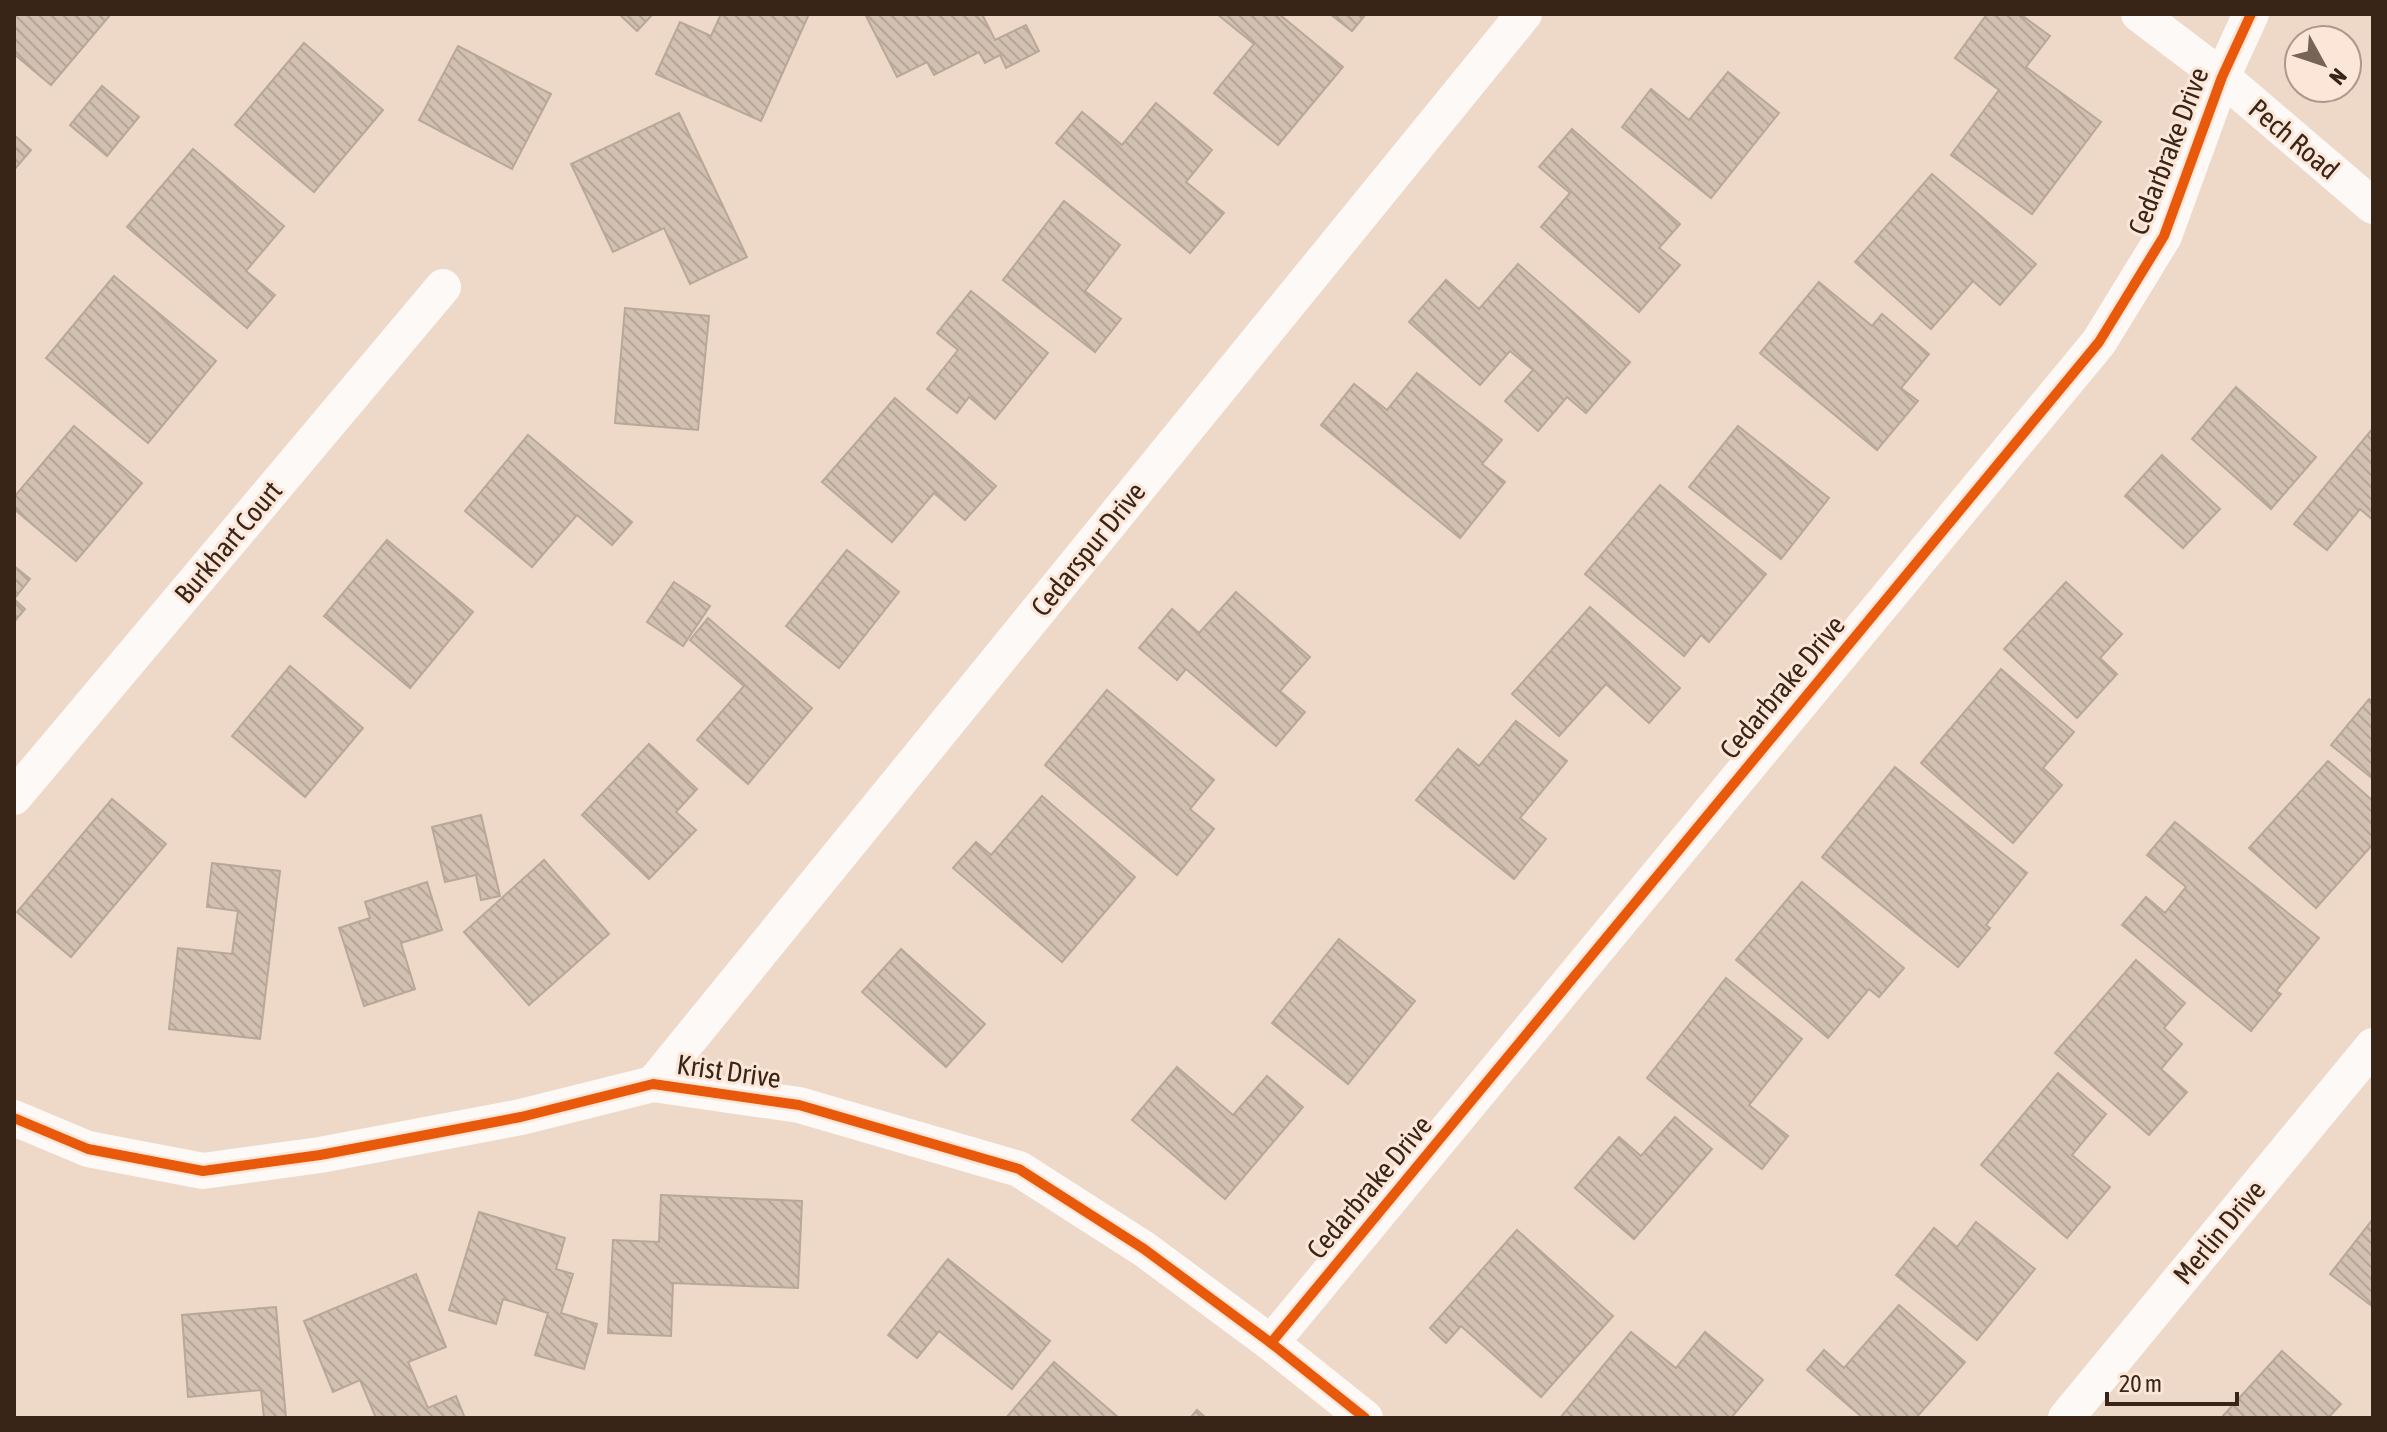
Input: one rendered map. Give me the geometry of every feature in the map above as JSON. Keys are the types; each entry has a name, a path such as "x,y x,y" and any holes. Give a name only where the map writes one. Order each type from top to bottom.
{"street":[{"name":"Cedarspur Drive","path":"653,1084 1524,14"},
{"name":"Pech Road","path":"2139,14 2222,77 2373,206"},
{"name":"Cedarbrake Drive","path":"1271,1343 2099,342 2164,236 2222,77 2251,14"},
{"name":"Burkhart Court","path":"14,797 443,287"},
{"name":"Merlin Drive","path":"2066,1418 2373,1046"},
{"name":"Krist Drive","path":"14,1118 88,1149 203,1171 320,1155 490,1123 653,1084 799,1105 1019,1169 1144,1249 1271,1343 1365,1418"}],"building":[{"path":"14,14 111,14 51,85 14,54"},
{"path":"619,14 653,14 637,31"},
{"path":"721,14 809,14 761,121 656,74 680,22 711,36"},
{"path":"865,14 982,14 995,40 1026,25 1039,51 1006,68 1000,55 985,63 979,52 934,75 927,62 897,77"},
{"path":"1217,14 1279,14 1343,67 1278,145 1214,93 1254,44"},
{"path":"1330,14 1366,14 1352,31"},
{"path":"1987,14 2020,14 2050,36 2026,67 2101,122 2032,214 1951,155 1999,90 1955,58"},
{"path":"304,43 383,110 314,192 235,125"},
{"path":"458,46 551,94 512,169 419,120"},
{"path":"1728,72 1779,113 1711,198 1622,127 1651,89 1689,120"},
{"path":"102,86 139,117 107,156 70,125"},
{"path":"1156,103 1212,150 1186,182 1224,213 1190,253 1056,143 1082,112 1122,145"},
{"path":"679,113 747,257 690,284 664,228 613,252 571,164"},
{"path":"1572,129 1680,224 1659,248 1680,265 1639,312 1541,227 1570,193 1539,167"},
{"path":"14,135 31,150 14,170"},
{"path":"193,149 284,226 246,271 275,295 247,328 127,227"},
{"path":"1932,174 2036,264 2000,305 1973,281 1931,329 1855,262"},
{"path":"1064,201 1120,245 1085,291 1121,319 1095,352 1003,280"},
{"path":"1518,264 1630,362 1586,413 1567,397 1538,431 1505,401 1533,370 1510,351 1480,385 1409,322 1446,280 1479,309"},
{"path":"114,276 216,361 148,443 46,358"},
{"path":"1819,282 1872,326 1882,314 1929,354 1901,388 1918,401 1877,450 1760,353"},
{"path":"971,291 1048,353 995,419 969,397 957,413 927,389 958,350 937,333"},
{"path":"625,308 709,316 698,430 615,423"},
{"path":"1417,373 1502,440 1482,464 1505,482 1460,538 1321,425 1354,384 1387,410"},
{"path":"2236,387 2316,457 2271,509 2192,439"},
{"path":"895,398 996,486 965,520 934,493 892,542 822,482"},
{"path":"74,426 142,483 76,561 14,509 14,497"},
{"path":"1738,426 1829,498 1781,559 1689,487"},
{"path":"2373,428 2373,520 2360,509 2327,550 2294,524"},
{"path":"528,435 632,522 612,545 577,515 532,567 465,511"},
{"path":"2162,455 2220,509 2183,548 2125,496"},
{"path":"1660,485 1766,574 1709,642 1701,635 1684,656 1585,574"},
{"path":"387,540 473,612 410,688 324,616"},
{"path":"847,550 899,592 839,668 786,626"},
{"path":"14,566 30,579 14,599"},
{"path":"674,582 710,606 683,646 647,622"},
{"path":"2066,582 2122,634 2100,658 2117,674 2077,718 2004,649"},
{"path":"1236,592 1310,657 1280,691 1305,712 1276,746 1186,669 1177,680 1139,648 1172,609 1199,633"},
{"path":"14,599 25,609 14,622"},
{"path":"1590,607 1680,688 1649,723 1606,684 1559,736 1512,694"},
{"path":"708,618 812,708 748,784 697,740 744,686 690,640"},
{"path":"290,666 363,728 305,797 232,736"},
{"path":"2001,669 2074,732 2043,768 2062,785 2013,843 1921,763"},
{"path":"1107,690 1214,780 1190,809 1214,829 1177,875 1045,765"},
{"path":"2369,699 2373,702 2373,779 2331,745"},
{"path":"1516,721 1567,761 1520,818 1546,839 1514,879 1416,800 1458,749 1479,766"},
{"path":"649,744 697,789 676,812 696,830 649,879 582,815"},
{"path":"2328,761 2373,801 2373,844 2316,908 2249,848"},
{"path":"1895,767 2027,873 1986,925 1990,928 1958,967 1822,857"},
{"path":"1042,796 1135,877 1062,962 953,868 976,842 991,855"},
{"path":"112,799 166,844 71,957 17,912"},
{"path":"481,815 500,896 481,900 476,875 445,882 432,827"},
{"path":"2175,822 2319,938 2276,991 2281,994 2251,1031 2122,925 2146,897 2165,913 2186,887 2147,855"},
{"path":"544,860 609,934 529,1005 464,932"},
{"path":"212,863 280,871 260,1039 169,1029 178,948 232,954 238,911 207,907"},
{"path":"427,882 442,930 401,943 415,989 364,1006 339,928 370,918 365,902"},
{"path":"1802,882 1904,968 1879,997 1869,989 1828,1038 1736,960"},
{"path":"1339,939 1415,1001 1348,1084 1272,1023"},
{"path":"901,949 985,1024 946,1067 862,992"},
{"path":"2136,960 2185,1003 2164,1028 2182,1044 2161,1069 2187,1092 2149,1135 2055,1053"},
{"path":"1726,978 1802,1039 1749,1105 1788,1136 1762,1169 1647,1078"},
{"path":"1177,1067 1233,1115 1267,1076 1303,1107 1225,1199 1132,1120"},
{"path":"2058,1073 2106,1114 2072,1155 2110,1187 2067,1238 1981,1165"},
{"path":"1675,1117 1712,1149 1634,1239 1575,1188 1619,1137 1641,1156"},
{"path":"661,1195 802,1201 798,1288 673,1283 671,1336 608,1333 613,1240 659,1242"},
{"path":"479,1212 565,1238 556,1269 573,1274 561,1313 597,1324 584,1369 535,1355 548,1313 503,1299 496,1324 449,1310"},
{"path":"2373,1219 2373,1307 2330,1274"},
{"path":"1976,1222 2035,1269 1977,1340 1896,1275 1934,1228 1957,1247"},
{"path":"1517,1230 1613,1316 1541,1397 1461,1326 1446,1343 1430,1328"},
{"path":"948,1259 1050,1341 1012,1389 939,1331 917,1358 888,1335"},
{"path":"416,1274 446,1347 408,1362 428,1408 456,1396 465,1418 376,1418 360,1380 333,1392 304,1321"},
{"path":"1899,1305 1965,1362 1916,1418 1863,1418 1807,1370 1824,1350 1844,1368"},
{"path":"276,1307 286,1418 264,1418 261,1390 188,1397 182,1315"},
{"path":"1631,1332 1676,1368 1705,1332 1763,1380 1731,1418 1560,1418"},
{"path":"2282,1351 2341,1404 2328,1418 2221,1418"},
{"path":"1054,1362 1119,1418 1006,1418"},
{"path":"1197,1410 1206,1418 1190,1418"}],"cycle path":[{"path":"1271,1343 2099,342 2164,236 2222,77 2251,14"},
{"path":"14,1118 88,1149 203,1171 320,1155 521,1117 653,1084 799,1105 1019,1169 1144,1249 1271,1343 1365,1418"}]}
